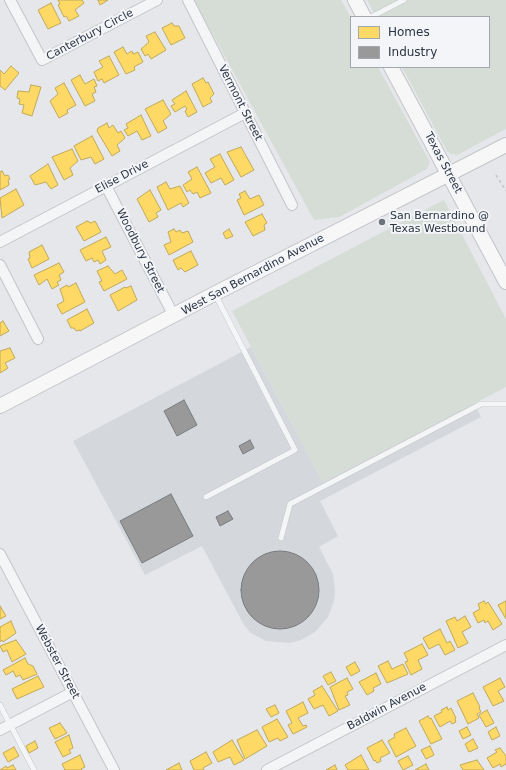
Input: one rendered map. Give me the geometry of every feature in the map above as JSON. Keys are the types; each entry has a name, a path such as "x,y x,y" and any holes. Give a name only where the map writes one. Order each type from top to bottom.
{"main road":[{"path":"355,0 363,16"},
{"name":"Texas Street","path":"392,68 450,174 506,282"},
{"name":"West San Bernardino Avenue","path":"0,406 214,294 506,145"}],"street":[{"name":"Canterbury Circle","path":"10,0 42,60 157,0"},
{"name":"Vermont Street","path":"188,0 292,205"},
{"name":"Elise Drive","path":"0,242 245,113"},
{"name":"Woodbury Street","path":"106,186 174,316"},
{"path":"0,265 38,339"},
{"name":"Webster Street","path":"0,554 114,770"},
{"name":"Baldwin Avenue","path":"267,770 506,645"},
{"path":"0,730 73,692"}],"lane":[{"path":"373,16 404,0"},
{"path":"206,497 294,450 214,294"},
{"path":"281,538 290,504 481,404 506,404"},
{"path":"0,705 34,770"}],"path":[{"path":"496,174 506,191"}],"shaded area":[{"path":"194,0 341,0 350,16 350,68 379,68 430,162 427,169 339,217 314,220"},
{"path":"367,0 506,0 506,129 457,155 451,154 447,151 403,68 490,68 490,16 375,16"},
{"path":"444,200 506,319 506,387 323,482 232,311"},
{"path":"251,347 323,482 474,403 481,417 320,501 338,536 319,547 333,574 335,591 334,601 328,617 315,632 301,640 290,643 266,641 251,633 244,625 202,546 145,575 73,441"}],"building: Homes":[{"path":"58,0 82,0 84,3 75,10 79,16 69,21 66,16 64,17 58,5 60,4"},
{"path":"98,0 108,0 100,5"},
{"path":"51,3 61,23 48,29 38,10"},
{"path":"172,23 174,26 179,26 185,38 171,45 162,28"},
{"path":"155,32 166,50 151,59 148,54 145,56 141,49 149,42 146,36"},
{"path":"123,47 127,54 132,51 133,54 138,52 143,62 134,67 135,70 126,74 114,52"},
{"path":"109,56 119,75 104,83 102,79 98,81 94,72 103,67 99,61"},
{"path":"11,66 19,73 5,90 0,86 0,70 4,74"},
{"path":"80,75 85,84 94,79 97,86 94,87 96,92 92,94 95,101 85,106 71,80"},
{"path":"203,78 206,83 208,82 214,94 210,98 212,102 203,107 192,84"},
{"path":"64,83 76,105 67,110 68,113 59,118 50,101 58,94 55,88"},
{"path":"31,85 41,87 32,116 22,113 24,105 19,104 20,99 17,98 18,91 29,92"},
{"path":"186,91 197,112 188,117 185,111 187,109 185,106 175,112 171,106 175,104 172,100"},
{"path":"163,100 171,114 163,121 167,128 158,133 145,109"},
{"path":"141,115 151,136 142,140 137,131 128,136 124,130 128,128 126,124"},
{"path":"107,123 109,128 113,125 118,133 121,131 125,138 117,145 120,151 112,156 97,131 98,128"},
{"path":"92,136 104,159 95,164 91,157 81,160 74,146"},
{"path":"241,147 254,170 241,177 227,152"},
{"path":"72,149 78,161 70,168 73,175 64,180 52,157"},
{"path":"220,154 234,180 225,185 221,178 211,183 205,173 215,167 210,159"},
{"path":"48,164 58,185 51,189 46,182 35,185 30,176"},
{"path":"197,167 211,193 200,198 197,192 193,194 190,190 187,192 183,185 192,179 188,172"},
{"path":"2,171 5,176 8,175 10,179 8,180 9,185 0,190 0,172"},
{"path":"166,182 170,189 180,186 189,203 183,207 181,203 168,210 157,187"},
{"path":"16,189 24,205 2,218 0,198"},
{"path":"150,190 161,210 156,213 158,217 149,222 137,199"},
{"path":"245,191 250,199 259,195 264,205 244,215 237,200 241,198 239,194"},
{"path":"262,214 267,223 264,225 265,230 253,236 245,222"},
{"path":"87,221 91,223 95,221 101,232 84,241 76,227"},
{"path":"174,229 176,232 180,230 182,233 188,231 193,242 169,255 164,245 171,242 168,232"},
{"path":"229,229 233,236 226,239 223,233"},
{"path":"106,237 111,247 102,251 106,260 100,264 98,260 94,262 92,258 86,261 80,250"},
{"path":"42,245 49,259 32,268 28,259 30,258 29,252"},
{"path":"191,251 198,265 185,272 181,268 178,270 173,260"},
{"path":"59,263 64,272 59,275 61,280 57,282 59,285 52,289 47,279 39,285 34,275"},
{"path":"108,266 115,274 122,270 127,279 104,291 99,282 102,281 97,271"},
{"path":"76,283 85,302 62,314 57,305 64,301 60,289 67,285 68,287"},
{"path":"131,286 137,300 118,311 110,295 125,287"},
{"path":"87,309 94,323 80,331 76,331 74,328 71,328 67,320"},
{"path":"3,321 9,331 0,336 0,323"},
{"path":"10,348 15,358 5,363 8,368 0,373 0,351"},
{"path":"484,601 486,604 488,602 502,624 493,630 488,621 485,623 484,620 478,623 473,613 480,609 478,604"},
{"path":"506,601 506,619 498,605"},
{"path":"0,606 6,616 0,619"},
{"path":"465,616 471,627 462,632 468,643 458,648 446,621 455,617 457,621"},
{"path":"11,621 16,633 3,642 2,640 0,642 0,627"},
{"path":"440,629 447,643 450,641 455,650 445,655 439,644 429,649 423,638"},
{"path":"16,640 26,654 12,662 7,650 3,652 0,646"},
{"path":"422,644 428,655 418,660 422,669 411,675 405,662 408,661 404,653"},
{"path":"25,658 28,664 33,666 37,674 23,680 20,675 16,677 13,671 6,675 3,670"},
{"path":"388,661 392,669 403,664 408,674 387,683 378,666"},
{"path":"355,662 360,671 351,676 346,667"},
{"path":"331,672 336,681 328,685 323,676"},
{"path":"376,673 381,684 373,688 374,691 367,695 359,682"},
{"path":"38,676 44,687 17,699 12,689"},
{"path":"347,678 353,689 347,692 348,695 345,696 350,705 339,710 330,687"},
{"path":"500,678 505,687 498,691 504,701 493,706 483,687"},
{"path":"322,686 338,711 329,716 323,705 314,709 308,699 315,695 313,691"},
{"path":"473,693 481,712 477,714 479,718 468,724 457,701"},
{"path":"303,702 308,713 298,718 303,726 306,725 307,727 293,734 288,725 292,723 286,711"},
{"path":"275,705 279,713 271,717 266,709"},
{"path":"447,707 448,710 451,708 456,718 456,722 452,724 450,721 440,727 434,716 442,712 441,710"},
{"path":"487,710 494,723 486,727 479,715"},
{"path":"428,716 430,719 431,718 442,739 431,744 419,721"},
{"path":"277,719 288,737 280,741 278,738 269,742 262,727"},
{"path":"60,723 67,733 55,739 49,728"},
{"path":"467,727 471,735 463,739 459,731"},
{"path":"496,727 500,736 492,740 488,732"},
{"path":"406,728 416,746 396,757 388,741 395,737 394,734"},
{"path":"257,730 267,746 245,759 237,740"},
{"path":"69,735 73,748 69,750 71,753 63,757 55,742"},
{"path":"473,739 478,748 469,752 465,744"},
{"path":"232,740 244,760 234,765 230,757 218,762 213,752"},
{"path":"382,740 390,753 380,758 381,761 377,763 375,760 374,761 367,748"},
{"path":"35,741 38,748 29,753 26,746"},
{"path":"430,746 434,755 426,759 421,750"},
{"path":"14,747 19,756 8,762 3,753"},
{"path":"500,748 506,756 506,764 501,767 500,764 493,768 487,758 497,752 495,750"},
{"path":"206,752 212,763 203,768 204,770 194,770 190,761"},
{"path":"80,755 85,767 81,769 82,770 65,770 62,764"},
{"path":"361,755 369,770 348,770 345,765"},
{"path":"408,756 413,765 403,770 398,761"},
{"path":"477,760 484,770 463,770 460,765"},
{"path":"179,763 182,770 166,770"},
{"path":"426,764 429,770 415,770"},
{"path":"13,765 16,770 0,770 6,766 7,768"},
{"path":"335,765 337,770 326,770"}],"building: Industry":[{"path":"184,400 197,425 177,436 164,411"},
{"path":"250,440 254,448 243,454 239,446"},
{"path":"171,494 193,536 142,563 120,521"},
{"path":"228,511 233,519 220,526 216,517"},
{"path":"280,551 295,554 302,558 312,568 316,575 319,590 316,605 312,612 302,622 295,626 280,629 265,626 258,622 248,612 244,605 241,590 244,575 248,568 258,558 265,554"}],"place":[{"name":"San Bernardino @ Texas Westbound","path":"382,222"}]}
